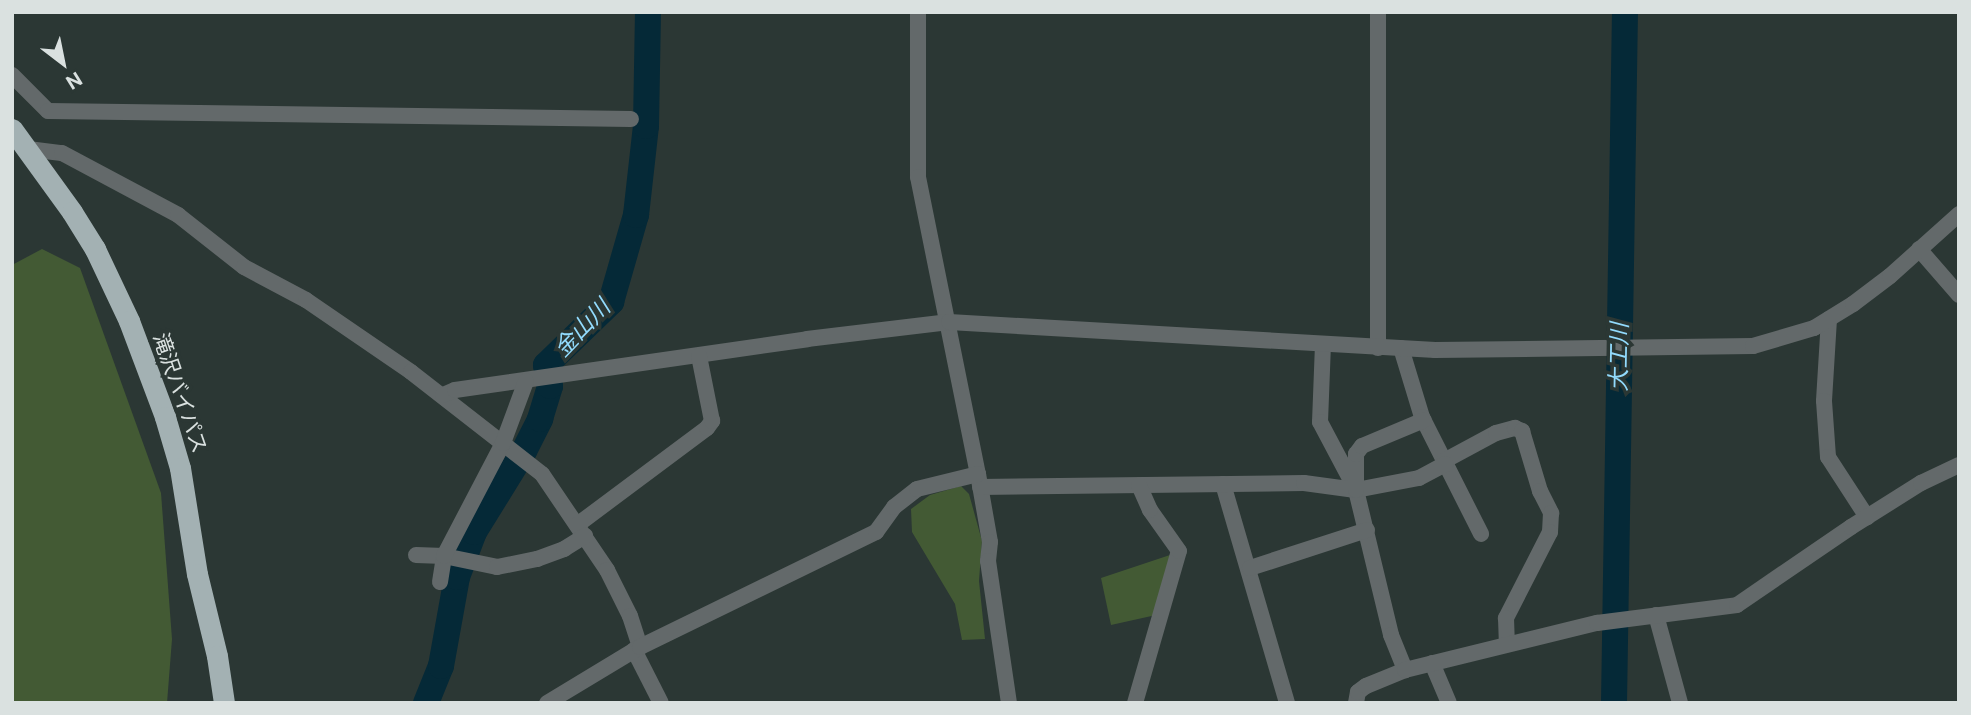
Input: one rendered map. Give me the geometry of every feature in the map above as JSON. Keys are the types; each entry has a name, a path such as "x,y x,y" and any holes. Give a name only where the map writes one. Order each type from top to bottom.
{"highway":[{"name":"滝沢バイパス","path":"12,129 95,249 129,321 180,468 197,574 217,656 224,703"}],"street":[{"path":"918,12 918,177 979,480 1009,703"},
{"path":"1378,12 1378,348"},
{"path":"12,75 48,111 631,119"},
{"path":"28,149 62,153 178,215 244,267 306,300 443,395 542,474 622,596 637,649 661,703"},
{"path":"443,395 455,390 949,322 1378,348 1753,346 1814,327 1829,318 1889,276 1959,214"},
{"path":"1919,249 1959,295"},
{"path":"1829,318 1824,401 1828,457 1867,517"},
{"path":"1323,344 1320,422 1356,490 1391,635 1405,670"},
{"path":"1401,348 1424,420 1480,534"},
{"path":"416,555 444,556 497,567 546,555 707,428 712,421 699,356"},
{"path":"440,582 444,556 503,443 526,381"},
{"path":"1356,490 1356,454 1362,446 1424,420"},
{"path":"547,703 637,649 876,532 894,506 917,489 979,480 1139,485 1304,483 1356,490 1419,478 1496,433 1515,428 1522,432 1551,513 1550,531 1506,618 1507,644"},
{"path":"1356,703 1358,692 1366,686 1405,670 1432,663 1597,623 1737,605 1867,517 1921,483 1959,465"},
{"path":"1223,484 1250,568 1287,703"},
{"path":"1135,703 1179,551 1150,510 1139,485"},
{"path":"1250,568 1367,530"},
{"path":"1656,615 1680,703"},
{"path":"1432,663 1449,703"}],"green space":[{"path":"42,249 80,268 161,493 172,639 167,703 12,703 12,265"},
{"path":"961,486 969,494 982,541 979,581 985,639 962,640 955,604 912,532 911,509 930,495"},
{"path":"1173,554 1156,615 1111,625 1101,578"}],"waterway":[{"name":"金山川","path":"426,703 441,666 457,577 474,532 524,451 540,419 550,386 546,365 611,302 636,215 646,126 648,12"},
{"name":"大工川","path":"1614,703 1625,12"}]}
